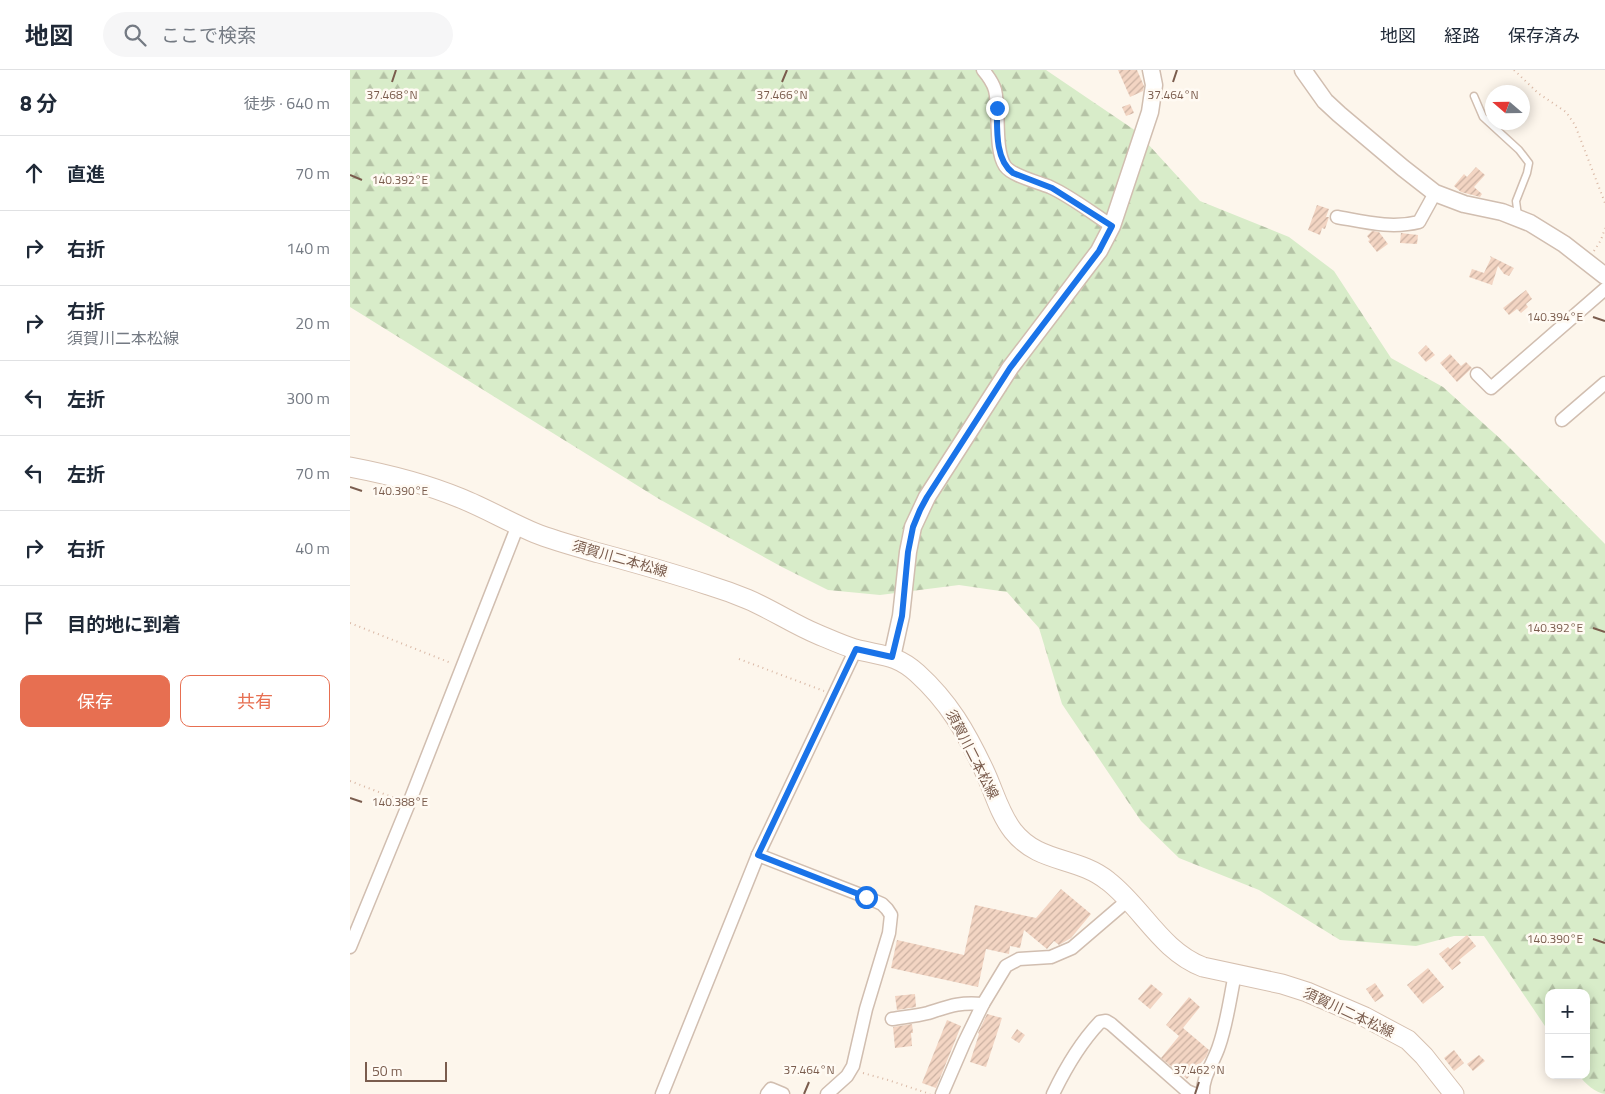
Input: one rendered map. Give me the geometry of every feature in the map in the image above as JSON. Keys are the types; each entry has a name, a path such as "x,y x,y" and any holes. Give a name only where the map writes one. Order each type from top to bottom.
{"main road":[{"name":"須賀川二本松線","path":"350,467 429,486 460,498 535,533 666,571 740,596 804,629 856,649 892,657 902,662 918,674 957,718 985,772 1001,812 1023,842 1040,853 1091,870 1108,881 1128,900 1160,937 1184,958 1203,967 1307,992 1328,1000 1408,1040 1454,1094"}],"street":[{"path":"983,70 994,89 997,126 1002,159 1005,166 1013,173 1052,188 1112,226"},
{"path":"892,657 902,616 908,552 913,527 920,510 1010,368 1099,251 1112,226 1150,112 1154,85 1152,70"},
{"path":"1303,70 1325,101 1435,193 1464,204 1518,217 1551,235 1605,276"},
{"path":"1337,216 1384,226 1406,225 1419,222 1435,193"},
{"path":"1477,374 1491,388 1605,289"},
{"path":"1562,420 1605,383"},
{"path":"350,947 409,803 518,525"},
{"path":"662,1094 758,855 856,649"},
{"path":"758,855 882,904 891,915 889,933 866,1009 853,1066 827,1094"},
{"path":"941,1094 983,1004 1006,966 1019,960 1051,957 1072,948 1128,900"},
{"path":"1203,1094 1204,1085 1224,1030 1235,974"},
{"path":"892,1019 926,1013 953,1004 966,1002 983,1004"},
{"path":"1053,1094 1068,1065 1092,1030 1100,1022 1106,1021 1187,1091 1194,1094"},
{"path":"767,1094 771,1089 782,1094"}],"lane":[{"path":"1474,96 1483,117 1519,150 1528,163 1527,173 1516,201 1518,217"}],"path":[{"path":"1514,70 1538,93 1566,112 1575,125 1605,203"},
{"path":"1588,262 1601,240 1605,228"},
{"path":"350,623 462,668"},
{"path":"739,659 833,694"},
{"path":"350,781 409,803"},
{"path":"850,1070 941,1094"}],"green space":[{"path":"350,70 1046,70 1136,131 1200,201 1289,237 1334,271 1391,358 1443,387 1505,443 1605,544 1605,1094 1590,1087 1582,1079 1590,1079 1590,989 1545,989 1545,1026 1484,936 1454,936 1416,946 1340,940 1259,890 1179,858 1141,821 1062,704 1039,628 1007,592 959,585 880,595 828,590 782,567 659,499 350,307"}],"building":[{"path":"1118,70 1137,70 1144,86 1143,91 1130,97"},
{"path":"1130,104 1134,113 1126,116 1122,107"},
{"path":"1476,167 1485,175 1474,187 1482,194 1480,197 1461,192 1454,186 1464,174 1467,177"},
{"path":"1317,205 1329,209 1326,217 1329,217 1325,229 1322,228 1320,235 1308,230"},
{"path":"1372,231 1379,232 1388,244 1377,252 1368,241 1370,240 1367,236"},
{"path":"1401,233 1418,235 1417,244 1400,243"},
{"path":"1490,256 1514,268 1509,276 1504,274 1498,266 1492,285 1469,277 1472,269 1484,273 1491,258"},
{"path":"1526,290 1532,299 1526,304 1528,307 1521,313 1517,309 1509,315 1503,308"},
{"path":"1426,345 1435,355 1426,362 1418,353"},
{"path":"1450,354 1461,366 1466,362 1472,368 1457,382 1440,363"},
{"path":"1061,889 1091,914 1071,938 1059,945 1054,941 1047,949 1024,930 1020,948 1010,946 1009,954 986,949 978,987 891,968 897,940 964,955 975,905 1036,918"},
{"path":"1467,935 1476,946 1459,960 1461,963 1452,970 1439,954 1448,947 1450,949"},
{"path":"1428,968 1444,987 1423,1004 1407,985"},
{"path":"1375,983 1384,996 1375,1002 1366,989"},
{"path":"1151,984 1163,994 1150,1009 1138,999"},
{"path":"915,994 916,1007 897,1010 895,996"},
{"path":"1189,997 1200,1007 1183,1028 1209,1050 1206,1057 1187,1079 1161,1058 1179,1036 1166,1025"},
{"path":"987,1014 1002,1018 986,1067 970,1062 978,1033"},
{"path":"947,1020 961,1026 936,1088 922,1083"},
{"path":"912,1024 912,1046 895,1048 893,1027"},
{"path":"1017,1029 1025,1035 1019,1043 1011,1038"},
{"path":"1454,1050 1464,1063 1454,1071 1444,1058"},
{"path":"1479,1055 1485,1061 1473,1071 1467,1064"}],"route":[{"path":"866,897 758,855 856,649 892,657 902,616 908,552 913,527 927,497 1010,368 1099,251 1112,226 1052,188 1013,173 1005,166 1002,159 997,126 997,108"}]}
